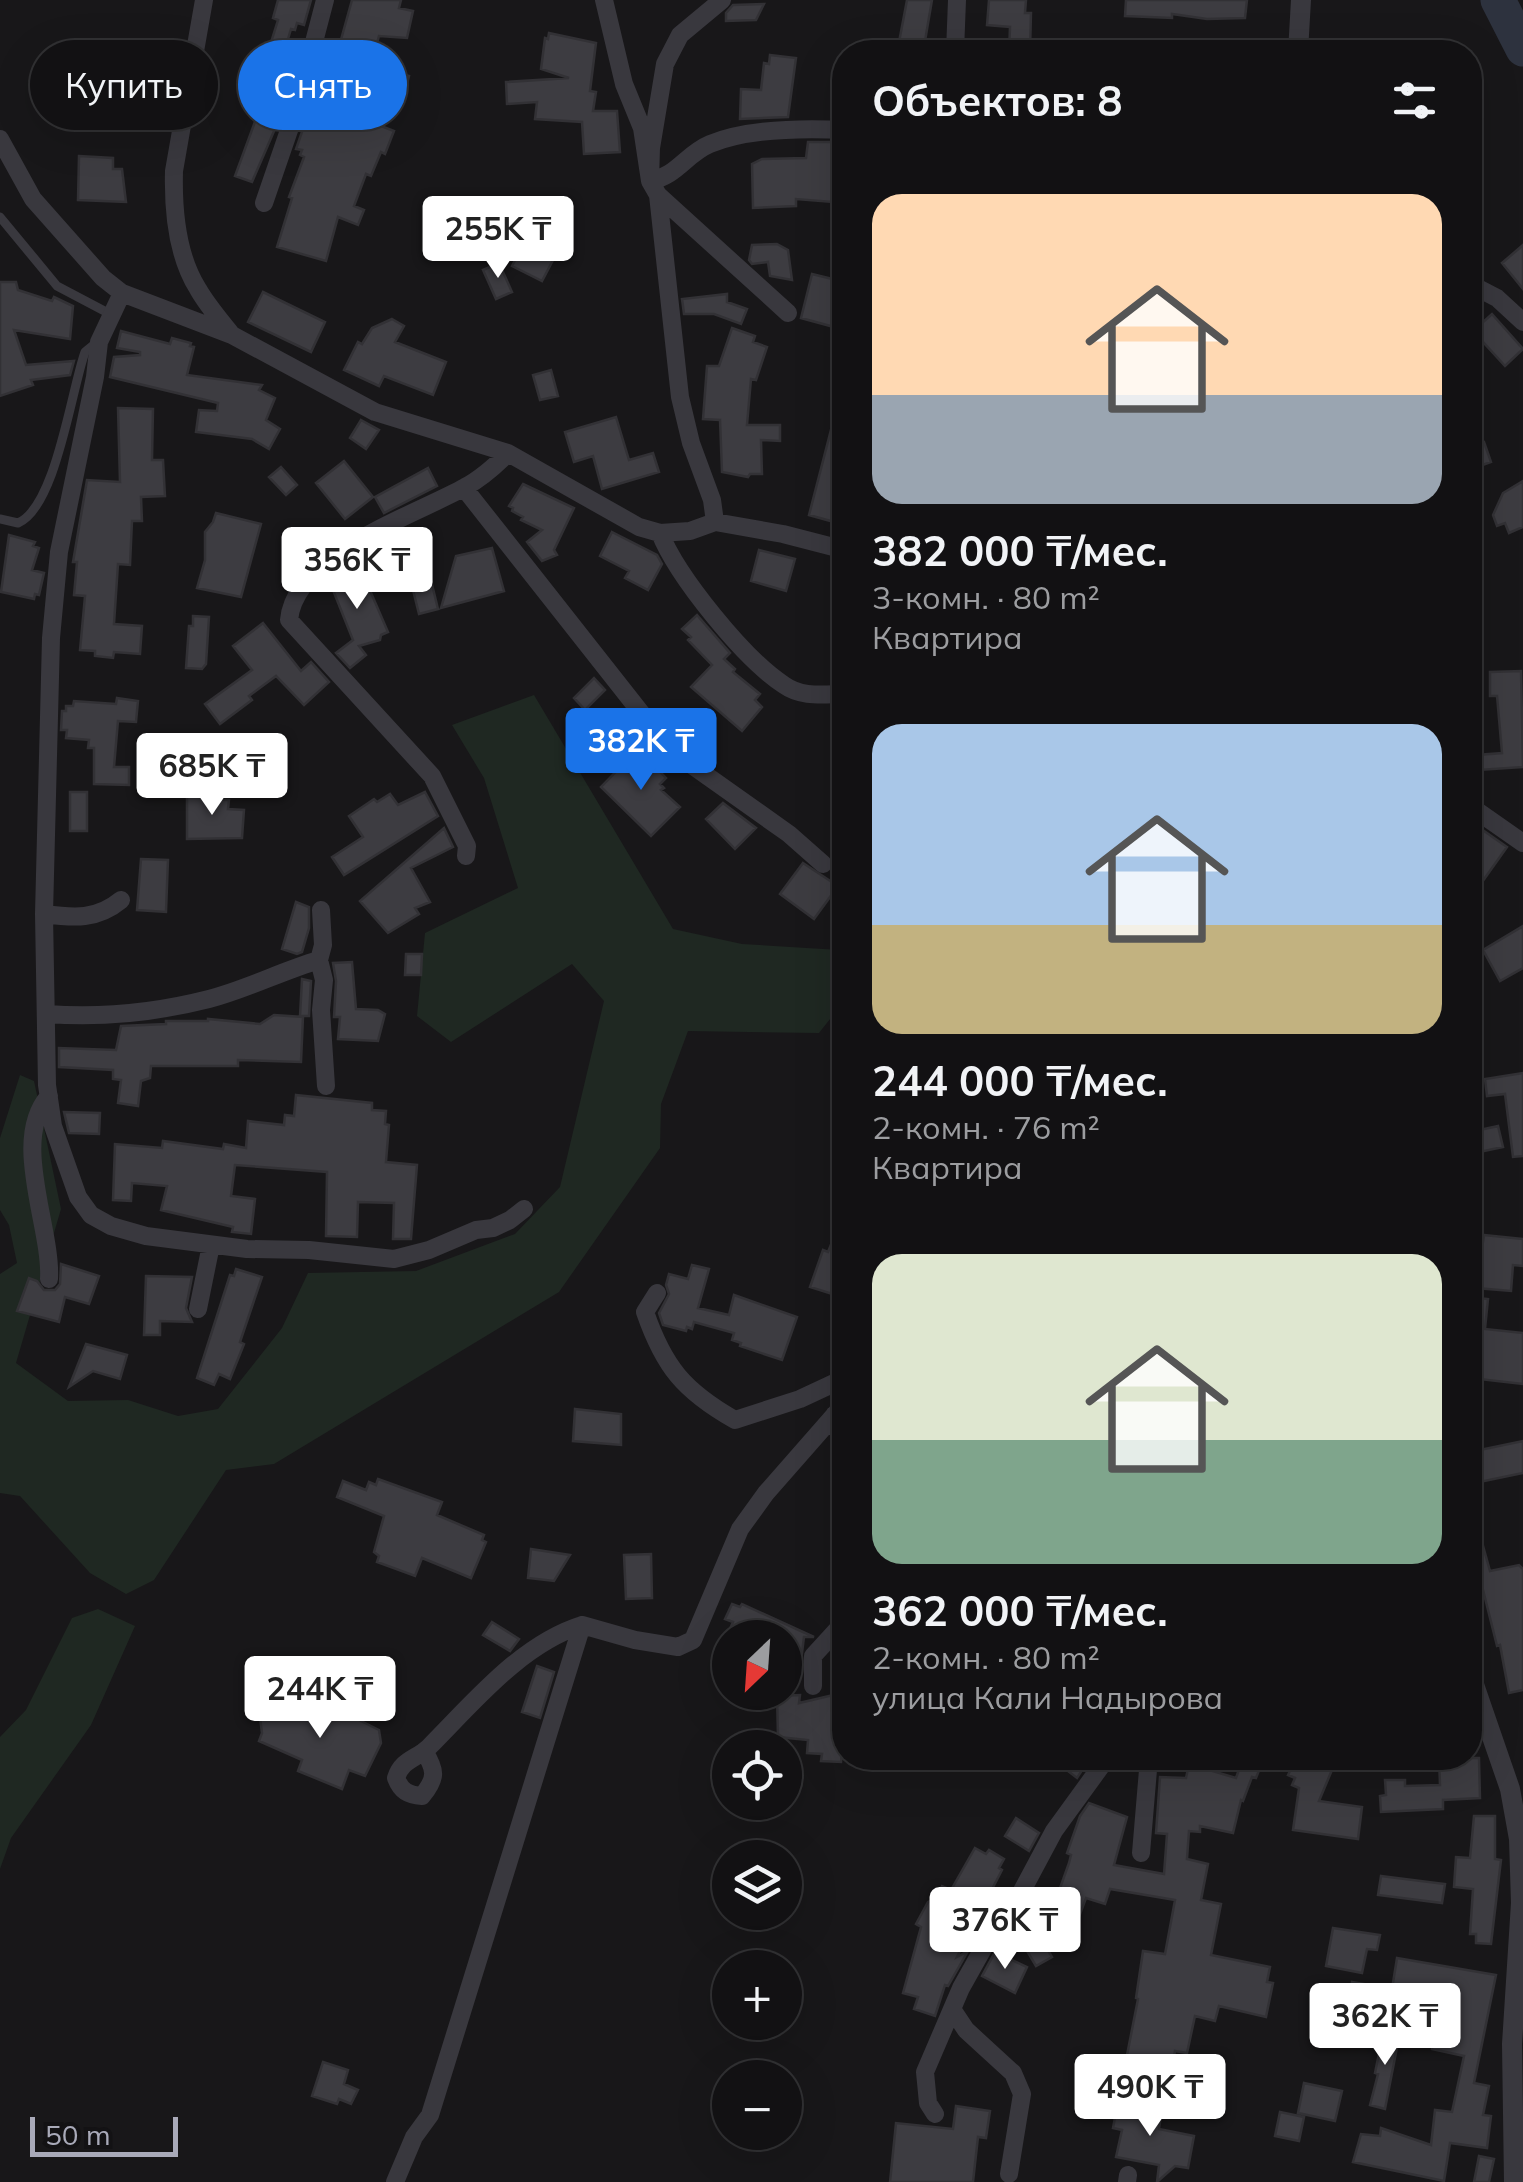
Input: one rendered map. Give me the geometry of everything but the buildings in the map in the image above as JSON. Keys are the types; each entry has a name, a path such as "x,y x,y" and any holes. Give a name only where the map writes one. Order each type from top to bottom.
{"street":[{"path":"204,0 174,171 173,198 177,228 195,286 232,335"},
{"path":"264,203 297,107 325,0"},
{"path":"604,0 624,84 642,128 654,188 788,313"},
{"path":"715,522 712,500 691,443 680,397 651,148 665,64 680,35 722,0"},
{"path":"955,40 957,0"},
{"path":"1299,40 1301,0"},
{"path":"654,188 708,145 750,134 832,131"},
{"path":"0,139 33,199 103,278 122,293 232,335 375,412 508,453 620,518 660,533 690,531 715,522 832,547"},
{"path":"1482,290 1497,298 1523,322"},
{"path":"122,293 99,342 96,378 59,552 50,638 44,914 49,1096 53,1126 78,1197 91,1215 111,1226 146,1236 210,1245 394,1259 492,1228 524,1208"},
{"path":"466,856 467,846 432,776 289,620 290,606 308,578 333,558 416,508 464,488 508,453"},
{"path":"464,488 642,714 693,766 789,834 823,864"},
{"path":"660,533 668,555 700,599 785,687 808,695 832,694"},
{"path":"1482,814 1523,843"},
{"path":"44,914 91,917 121,900"},
{"path":"322,910 320,960 324,980 326,1086"},
{"path":"47,1014 119,1013 168,1007 212,998 320,960"},
{"path":"49,1096 40,1106 32,1170 50,1256 49,1279"},
{"path":"198,1310 210,1245"},
{"path":"657,1293 645,1312 656,1342 680,1382 703,1402 735,1420 832,1384"},
{"path":"424,1751 460,1713 557,1633 582,1625 678,1647 692,1640 740,1529 832,1418"},
{"path":"395,2182 414,2137 430,2116 582,1625"},
{"path":"813,1686 814,1656 832,1636"},
{"path":"1482,1710 1510,1788 1519,1838 1522,1903 1512,2044 1514,2182"},
{"path":"935,2114 928,2103 925,2072 952,2009 994,1929 1007,1919 1054,1831 1098,1770"},
{"path":"1142,1853 1148,1770"},
{"path":"952,2009 966,2030 1014,2073 1022,2094 1010,2174"}],"lane":[{"path":"0,217 57,286 112,315"},
{"path":"0,520 18,524 34,511 50,475 85,352 99,342"}],"shaded area":[{"path":"534,695 673,929 742,944 832,950 832,1016 819,1033 688,1031 661,1104 660,1148 559,1292 274,1464 226,1470 154,1580 126,1594 90,1573 20,1496 0,1493 0,1274 17,1263 9,1225 0,1210 0,1138 20,1075 34,1081 61,1209 16,1363 68,1401 128,1400 178,1416 218,1409 282,1328 308,1273 416,1271 515,1234 560,1187 604,1001 572,964 451,1042 417,1016 425,933 518,888 484,778 452,725"},
{"path":"98,1609 135,1626 91,1725 11,1838 0,1869 0,1737 26,1710 72,1618"}],"waterway":[{"path":"1498,0 1523,49"}]}
